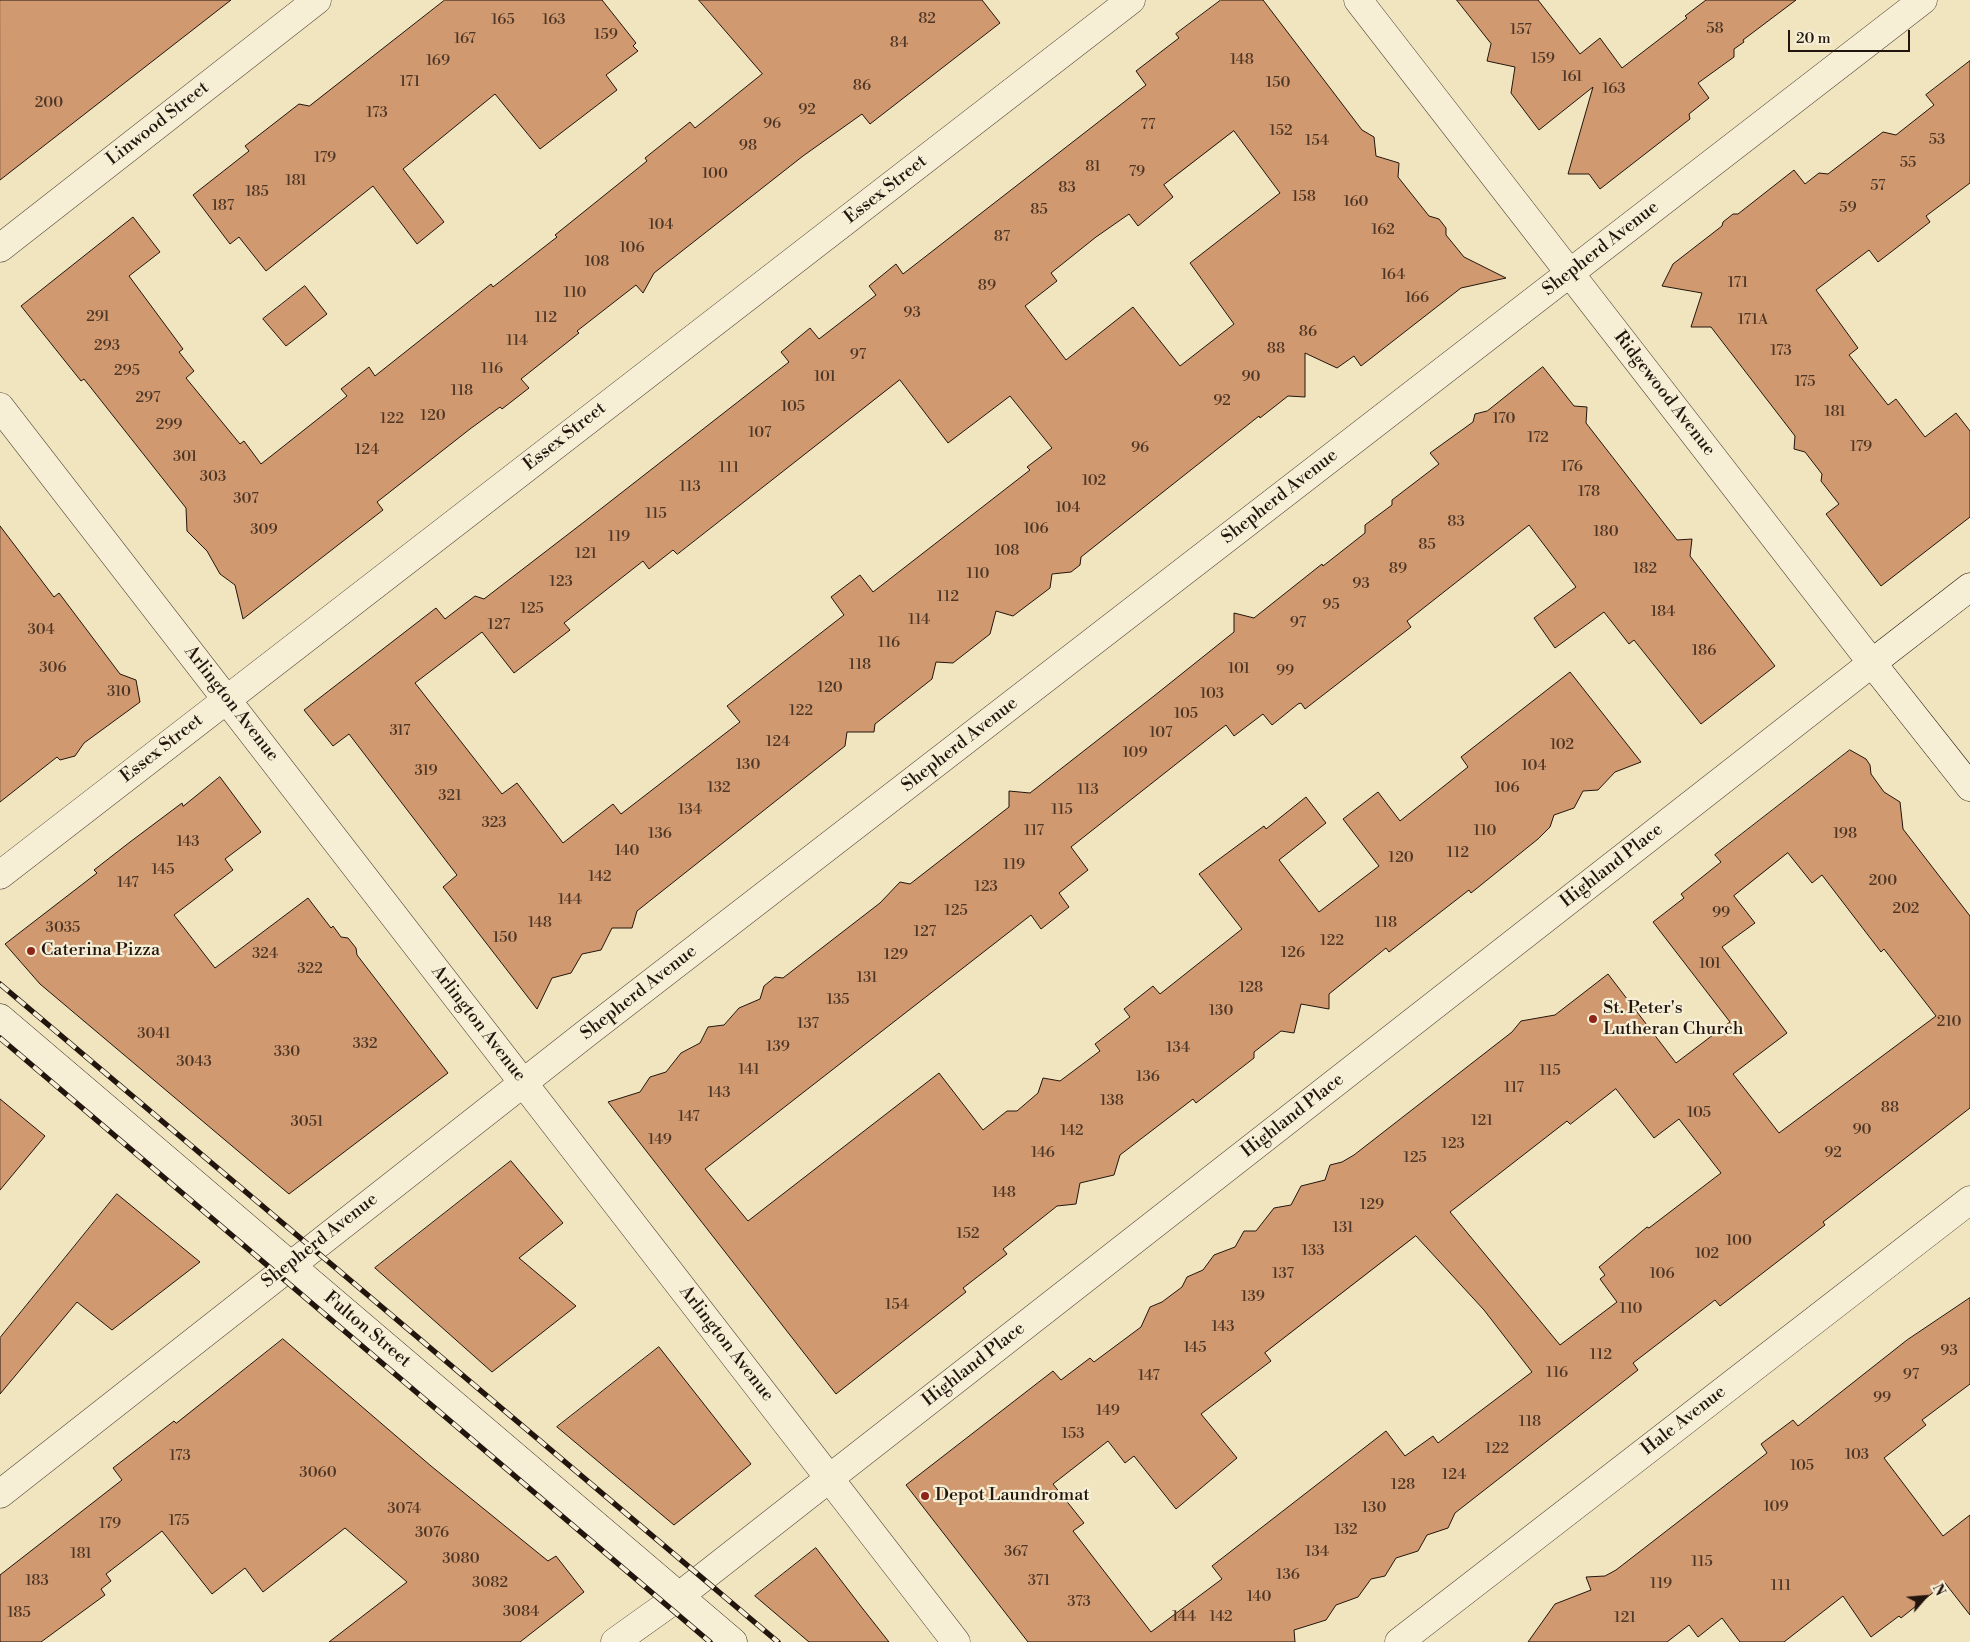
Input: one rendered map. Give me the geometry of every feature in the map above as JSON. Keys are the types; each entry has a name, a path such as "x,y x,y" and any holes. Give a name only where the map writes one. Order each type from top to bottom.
{"street":[{"name":"Linwood Street","path":"0,248 317,0"},
{"name":"Essex Street","path":"0,875 1131,0"},
{"name":"Ridgewood Avenue","path":"1358,0 1970,788"},
{"name":"Shepherd Avenue","path":"0,1494 290,1264 1923,0"},
{"name":"Arlington Avenue","path":"0,407 956,1642"},
{"name":"Highland Place","path":"616,1642 830,1478 1970,588"},
{"name":"Fulton Street","path":"0,1018 733,1642"},
{"name":"Hale Avenue","path":"1398,1642 1970,1200"}],"building":[{"path":"0,0 231,0 0,180"},
{"path":"445,0 602,0 636,43 633,46 638,51 606,75 617,90 540,149 495,94 403,169 444,222 417,244 373,186 266,271 239,237 230,244 193,195 249,151 245,146 299,104 309,106"},
{"path":"699,0 982,0 1000,23 870,124 862,114 803,156 654,273 643,293 636,285 577,331 579,333 521,379 529,388 502,409 500,407 470,429 377,502 383,510 243,619 235,585 220,574 207,551 187,531 186,508 84,379 81,381 21,306 133,217 160,252 129,276 183,349 179,352 194,371 186,378 240,444 244,441 261,464 347,396 341,389 369,367 375,376 491,284 493,287 557,237 555,235 647,161 645,158 690,122 695,128 762,74"},
{"path":"1221,0 1263,0 1362,130 1374,137 1376,156 1399,163 1398,177 1429,216 1439,219 1446,228 1446,235 1464,257 1506,278 1461,288 1361,366 1354,356 1337,368 1305,353 1305,397 1288,396 1260,418 1259,416 1081,557 1080,565 1071,572 1052,574 1050,588 1013,616 996,611 990,634 953,663 936,662 932,679 875,724 874,732 847,732 845,746 637,911 632,928 612,928 601,950 582,954 571,973 552,978 537,1009 443,887 457,875 349,734 333,746 304,710 436,608 445,619 475,596 484,599 584,522 789,362 781,352 810,328 819,339 876,295 869,286 896,264 903,274 1146,85 1136,71 1179,38 1176,34","holes":["1234,131 1280,193 1190,263 1234,324 1180,366 1133,307 1066,360 1025,306 1057,281 1051,273 1096,237 1129,214 1138,226 1173,197 1164,185","900,380 948,443 1010,396 1052,448 1027,467 1030,470 873,592 860,575 831,597 844,615 727,706 740,722 621,814 613,804 563,843 517,783 502,794 415,683 482,632 514,673 570,630 564,623 643,561 649,569 673,550 677,554"]},
{"path":"1457,0 1538,0 1580,54 1600,38 1622,68 1687,18 1685,16 1706,0 1796,0 1743,40 1744,42 1734,49 1734,57 1698,83 1709,98 1689,114 1690,119 1600,189 1589,174 1568,174 1593,87 1539,130 1511,93 1515,67 1487,61 1491,44"},
{"path":"1970,61 1970,183 1926,216 1930,222 1878,262 1869,250 1816,290 1858,348 1849,355 1888,405 1896,399 1925,437 1956,413 1970,431 1970,517 1881,586 1826,514 1839,504 1821,481 1822,474 1805,452 1794,449 1795,436 1711,327 1691,327 1702,293 1662,286 1673,264 1722,226 1723,222 1733,214 1738,214 1794,170 1805,184 1819,173 1828,174 1883,132 1896,135 1934,105 1926,95"},
{"path":"305,286 327,314 286,346 263,319"},
{"path":"1543,367 1574,406 1587,407 1586,423 1677,540 1692,539 1690,556 1775,666 1701,724 1634,640 1629,644 1604,612 1555,648 1534,618 1576,587 1529,525 1407,621 1411,627 1305,709 1301,703 1298,704 1272,725 1263,714 1234,736 1226,725 1218,731 1071,847 1088,870 1059,893 1069,907 1041,929 1031,915 705,1169 748,1221 939,1073 983,1130 1007,1111 1017,1111 1038,1093 1043,1078 1060,1081 1100,1051 1095,1044 1130,1017 1124,1009 1153,986 1160,994 1242,929 1199,874 1264,826 1266,829 1306,797 1326,823 1279,860 1319,912 1379,866 1343,819 1378,792 1400,821 1468,767 1461,757 1570,672 1641,762 1615,772 1598,790 1583,791 1574,808 1554,815 1550,827 1538,839 1471,893 1469,890 1389,952 1386,948 1329,994 1329,1009 1301,1004 1294,1033 1281,1031 1254,1052 1254,1058 1196,1103 1193,1099 1120,1155 1114,1175 1080,1183 1076,1204 1057,1206 1003,1249 1007,1254 963,1288 966,1292 836,1394 608,1102 640,1092 650,1077 666,1072 681,1053 700,1043 708,1027 724,1025 739,1008 760,999 764,986 775,977 783,978 880,903 900,882 910,884 1009,807 1009,791 1030,793 1234,632 1234,613 1254,618 1322,564 1323,566 1365,533 1365,525 1392,505 1392,500 1439,464 1430,453 1473,422 1475,414 1487,411"},
{"path":"0,526 54,597 59,593 120,674 136,680 140,702 84,743 75,756 60,760 57,757 0,802"},
{"path":"1850,750 1866,759 1870,765 1871,774 1884,792 1900,802 1903,829 1970,916 1970,1108 1823,1222 1825,1225 1720,1306 1715,1300 1633,1363 1638,1370 1455,1513 1448,1528 1427,1535 1418,1551 1396,1558 1385,1576 1371,1579 1358,1597 1336,1605 1326,1620 1294,1630 1295,1642 1028,1642 906,1485 1053,1371 1061,1380 1090,1358 1094,1362 1141,1327 1150,1307 1162,1302 1182,1287 1187,1277 1203,1270 1214,1255 1235,1247 1244,1231 1256,1231 1274,1208 1291,1205 1301,1186 1325,1180 1330,1165 1342,1162 1354,1155 1512,1032 1521,1021 1555,1015 1608,974 1676,1063 1730,1022 1653,922 1684,898 1681,894 1721,862 1715,855","holes":["1788,853 1812,883 1822,875 1881,952 1884,949 1936,1016 1779,1133 1733,1074 1787,1033 1722,947 1755,923 1734,896","1616,1089 1654,1138 1679,1119 1721,1173 1649,1228 1647,1227 1599,1267 1605,1275 1600,1279 1617,1302 1560,1345 1450,1212 1567,1121 1570,1124","1416,1236 1484,1310 1532,1372 1438,1443 1433,1436 1405,1456 1386,1431 1212,1566 1222,1579 1151,1632 1073,1531 1084,1523 1053,1484 1108,1441 1125,1463 1134,1456 1176,1509 1237,1458 1201,1414 1271,1361 1265,1353"]},
{"path":"220,777 261,832 225,859 233,870 174,915 215,968 308,898 331,928 333,926 341,937 348,938 356,948 357,955 448,1073 289,1194 40,984 5,944 97,873 94,870 130,842 182,803 183,806"},
{"path":"0,1099 45,1136 0,1190"},
{"path":"511,1161 563,1223 519,1258 576,1306 492,1372 375,1268"},
{"path":"117,1194 200,1262 112,1330 77,1302 0,1394 0,1338"},
{"path":"1970,1298 1970,1384 1922,1420 1926,1425 1884,1458 1943,1536 1970,1515 1970,1615 1945,1583 1901,1618 1899,1616 1871,1637 1843,1596 1784,1642 1740,1642 1722,1618 1698,1637 1689,1625 1667,1642 1528,1642 1555,1604 1591,1590 1586,1577 1605,1576 1616,1570 1767,1453 1761,1444 1793,1420 1798,1426 1907,1340"},
{"path":"283,1339 431,1466 548,1561 556,1556 584,1592 520,1642 329,1642 407,1582 345,1528 263,1592 245,1568 212,1594 162,1531 106,1574 111,1581 101,1589 105,1595 41,1642 0,1642 0,1575 122,1480 113,1468 174,1421 176,1423"},
{"path":"659,1347 751,1464 674,1525 557,1427"},
{"path":"816,1548 889,1642 809,1642 755,1596"}],"railway":[{"path":"0,984 778,1642"},
{"path":"0,1038 710,1642"}],"place":[{"name":"Caterina Pizza","path":"31,951"},
{"name":"St. Peter's Lutheran Church","path":"1593,1019"},
{"name":"Depot Laundromat","path":"925,1496"}]}
